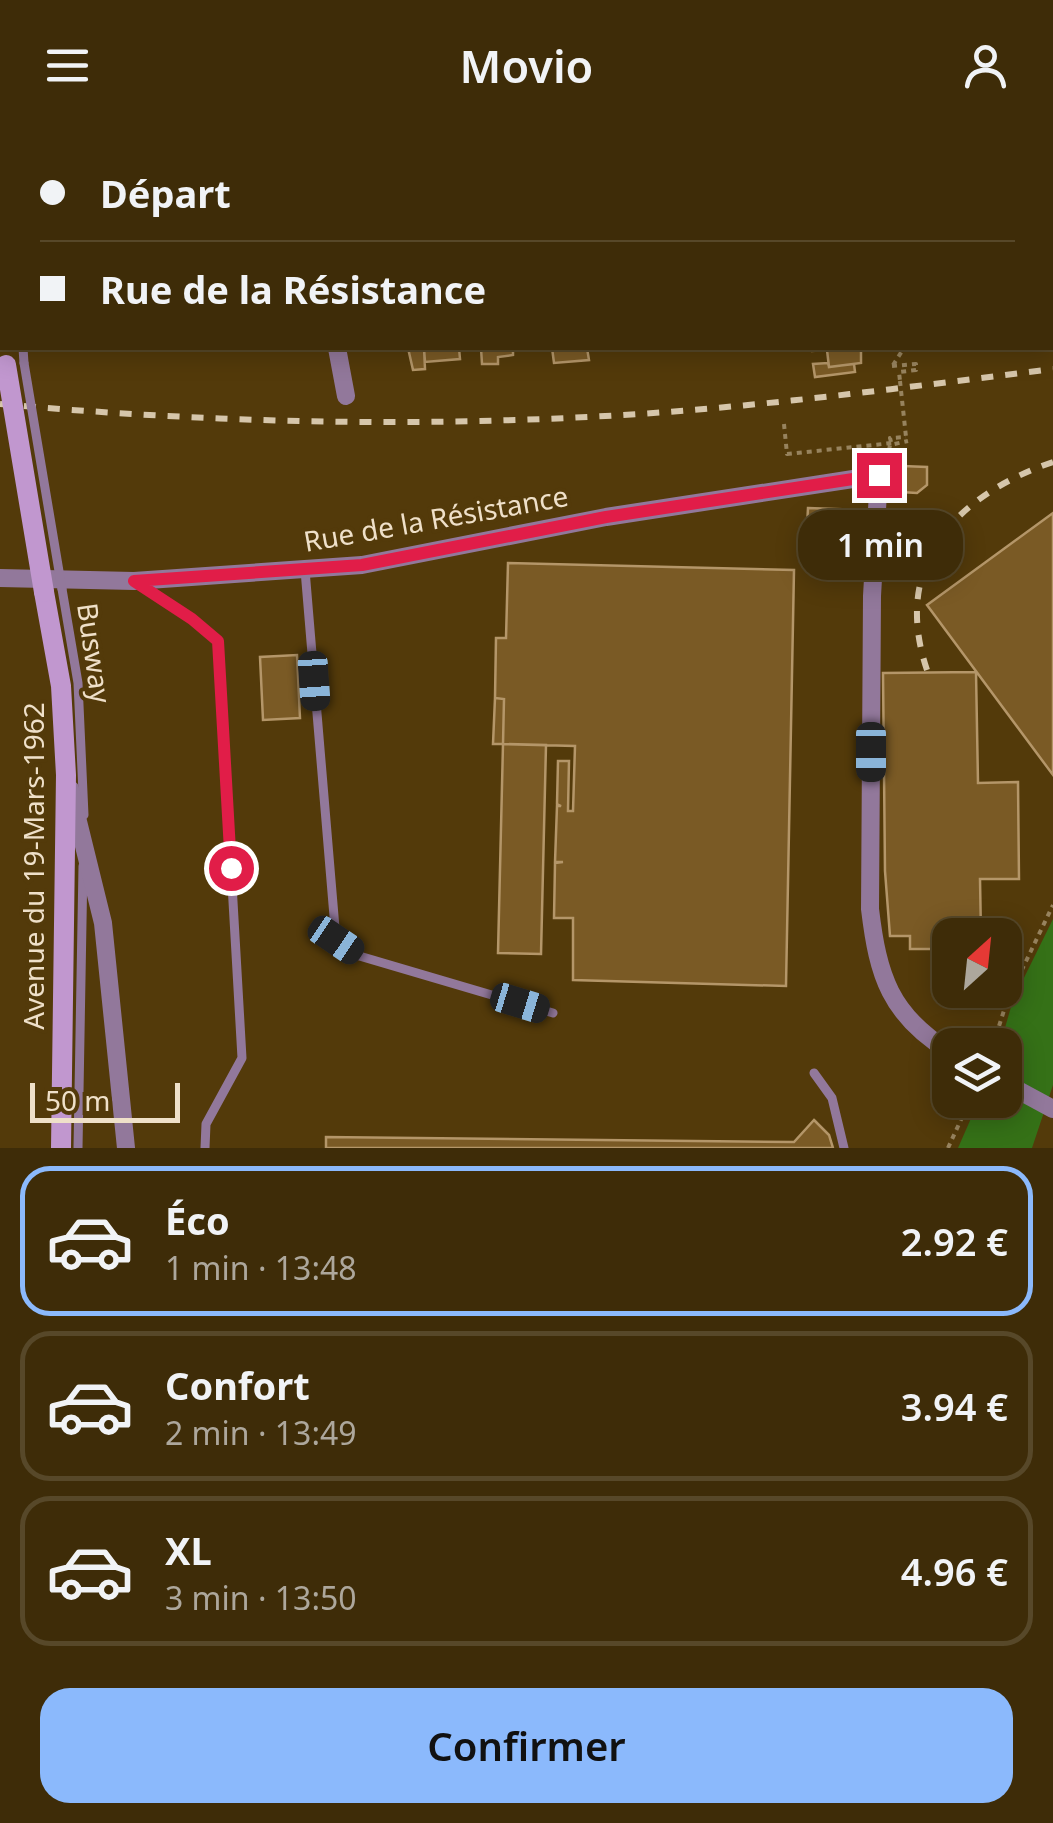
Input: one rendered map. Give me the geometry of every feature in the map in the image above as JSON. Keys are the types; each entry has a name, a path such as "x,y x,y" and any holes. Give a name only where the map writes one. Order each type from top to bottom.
{"main road":[{"name":"Avenue du 19-Mars-1962","path":"12,358 53,590 61,686 66,775 60,1148"}],"street":[{"path":"337,350 346,396"},
{"path":"879,475 872,635 870,909 875,949 893,1000 910,1021 932,1038"},
{"name":"Rue de la Résistance","path":"0,578 134,581 362,565 606,517 879,475"},
{"path":"66,775 104,923 126,1148"},
{"path":"1022,1092 1053,1108"}],"lane":[{"path":"305,570 336,940 356,954 553,1013"},
{"path":"134,581 218,641 242,1058 206,1124 205,1148"},
{"name":"Busway","path":"53,590 78,684 84,838 78,1148"},
{"path":"814,1073 832,1098 844,1148"}],"path":[{"path":"892,443 890,438 906,437 899,372 916,370 916,364 892,366 903,350"},
{"path":"784,424 787,454 908,441 890,445 879,475"},
{"path":"999,1028 1053,905"},
{"path":"948,1148 962,1118"}],"shaded area":[{"path":"1053,919 1053,1085 1032,1148 958,1148 971,1118 1022,1118 1022,1028 1005,1028 1011,1008 1022,1008 1022,982"}],"building":[{"path":"408,350 424,350 425,369 413,370"},
{"path":"424,350 459,350 460,359 425,362"},
{"path":"481,350 513,350 513,355 498,357 498,364 482,364"},
{"path":"552,350 587,350 589,360 554,363"},
{"path":"827,350 861,350 861,363 829,367"},
{"path":"828,363 829,367 854,364 855,372 815,377 813,364"},
{"path":"902,466 927,467 927,485 917,493 901,492"},
{"path":"808,508 862,510 861,562 842,561 842,546 806,545"},
{"path":"1053,513 1053,775 927,605"},
{"path":"508,563 794,570 786,986 573,980 573,918 554,918 555,863 563,862 555,862 557,806 561,806 557,804 558,761 569,761 568,811 573,811 575,746 503,744 504,699 495,698 496,638 506,638"},
{"path":"297,655 300,718 263,720 260,657"},
{"path":"976,672 978,783 1018,782 1019,879 980,879 981,918 932,918 932,949 910,949 910,936 890,936 885,871 883,673"},
{"path":"495,698 504,699 503,744 493,744"},
{"path":"503,744 546,745 541,954 498,953"},
{"path":"814,1120 829,1135 833,1148 326,1148 326,1137 794,1142"}],"railway":[{"path":"0,404 159,416 478,421 742,406 1053,369"},
{"path":"927,670 918,632 918,597 925,566 940,539 961,514 987,494 1053,462"}],"route":[{"path":"231,868 218,641 134,581 362,565 606,517 879,475"}]}
